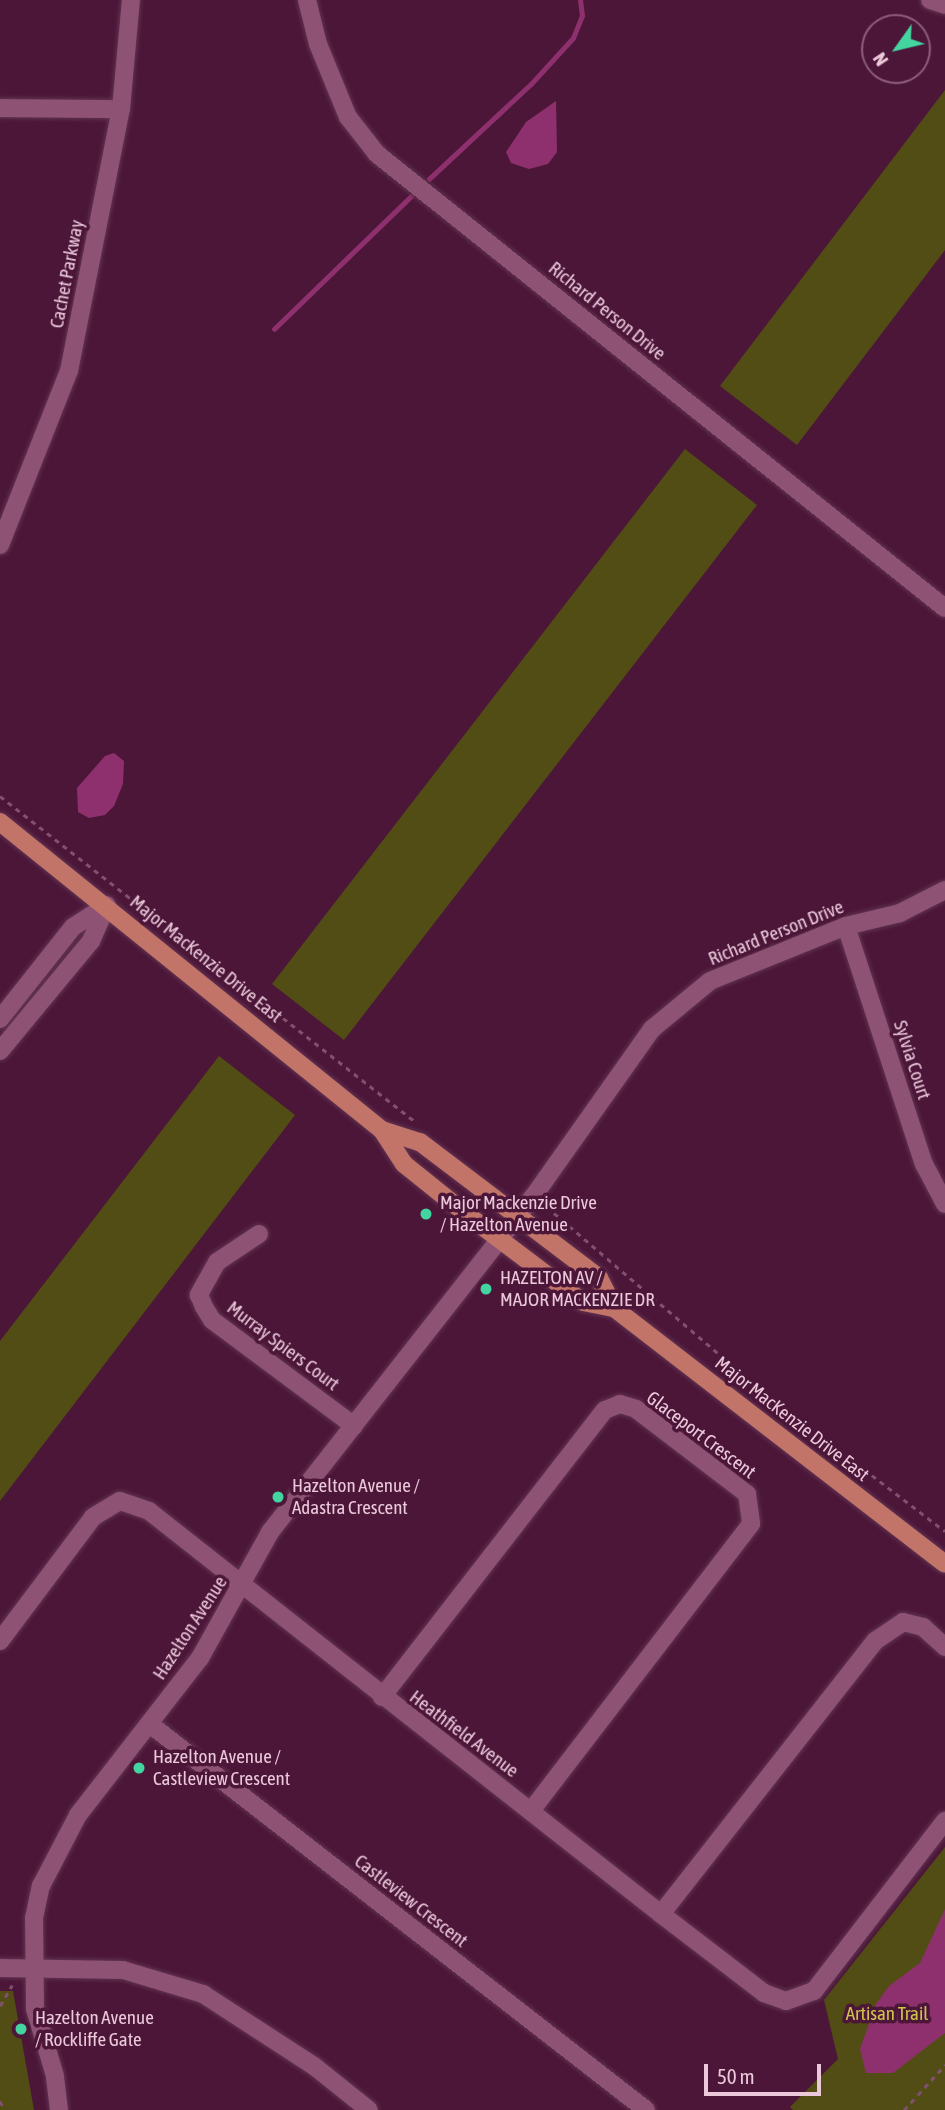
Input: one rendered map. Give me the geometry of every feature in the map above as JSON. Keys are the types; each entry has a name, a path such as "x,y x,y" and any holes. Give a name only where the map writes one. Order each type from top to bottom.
{"main road":[{"name":"Major MacKenzie Drive East","path":"0,822 107,905 382,1130 404,1164 583,1302 614,1308"},
{"name":"Major MacKenzie Drive East","path":"382,1130 420,1142 599,1278 614,1308 945,1564"}],"street":[{"name":"Cachet Parkway","path":"0,545 69,371 121,109 131,0"},
{"name":"Richard Person Drive","path":"307,0 318,44 348,117 377,154 945,608"},
{"path":"930,0 945,5"},
{"path":"0,108 121,109"},
{"name":"Richard Person Drive","path":"518,1216 652,1029 710,981 846,926 900,914 945,890"},
{"path":"0,1019 73,927 107,905"},
{"path":"0,1051 91,941 107,905"},
{"name":"Sylvia Court","path":"846,926 924,1164 945,1204"},
{"name":"Hazelton Avenue","path":"59,2110 55,2076 35,2009 34,1969 34,1918 41,1886 58,1850 79,1815 200,1658 243,1585 270,1532 518,1216"},
{"name":"Murray Spiers Court","path":"259,1234 218,1262 199,1295 204,1307 212,1320 354,1426"},
{"name":"Glaceport Crescent","path":"382,1697 605,1410 620,1404 636,1409 747,1494 751,1524 531,1811"},
{"name":"Heathfield Avenue","path":"0,1641 93,1517 120,1501 149,1511 661,1914 764,1993 786,2001 814,1991 945,1821"},
{"path":"661,1914 875,1641 903,1622 923,1628 945,1647"},
{"name":"Castleview Crescent","path":"151,1725 646,2110"},
{"path":"0,1968 123,1970 203,1994 314,2066 369,2110"}],"path":[{"path":"0,796 427,1130"},
{"path":"554,1213 761,1390 945,1531"},
{"path":"0,2006 12,1985"},
{"path":"904,2110 945,2065"},
{"path":"0,2101 5,2110"}],"green space":[{"path":"945,90 945,250 797,445 720,386"},
{"path":"685,449 757,505 344,1040 272,984"},
{"path":"219,1056 295,1115 0,1501 0,1341"},
{"name":"Artisan Trail","path":"945,1847 945,2110 793,2110 790,2107 838,2059 824,2000"},
{"path":"0,1991 13,1991 34,2110 0,2110"}],"shaded area":[{"path":"556,101 557,152 548,164 529,169 511,163 506,152 526,122"},
{"path":"114,753 124,761 123,784 114,806 105,815 89,818 78,812 77,788 105,756"},
{"path":"945,1909 945,2033 893,2073 866,2073 860,2049 876,2004 889,1986 920,1963"}],"waterway":[{"path":"429,179 531,84 573,38 582,16 580,0"},
{"path":"274,329 410,197"}],"place":[{"name":"Major Mackenzie Drive / Hazelton Avenue","path":"426,1214"},
{"name":"HAZELTON AV / MAJOR MACKENZIE DR","path":"486,1289"},
{"name":"Hazelton Avenue / Adastra Crescent","path":"278,1497"},
{"name":"Hazelton Avenue / Castleview Crescent","path":"139,1768"},
{"name":"Hazelton Avenue / Rockliffe Gate","path":"21,2029"}]}
